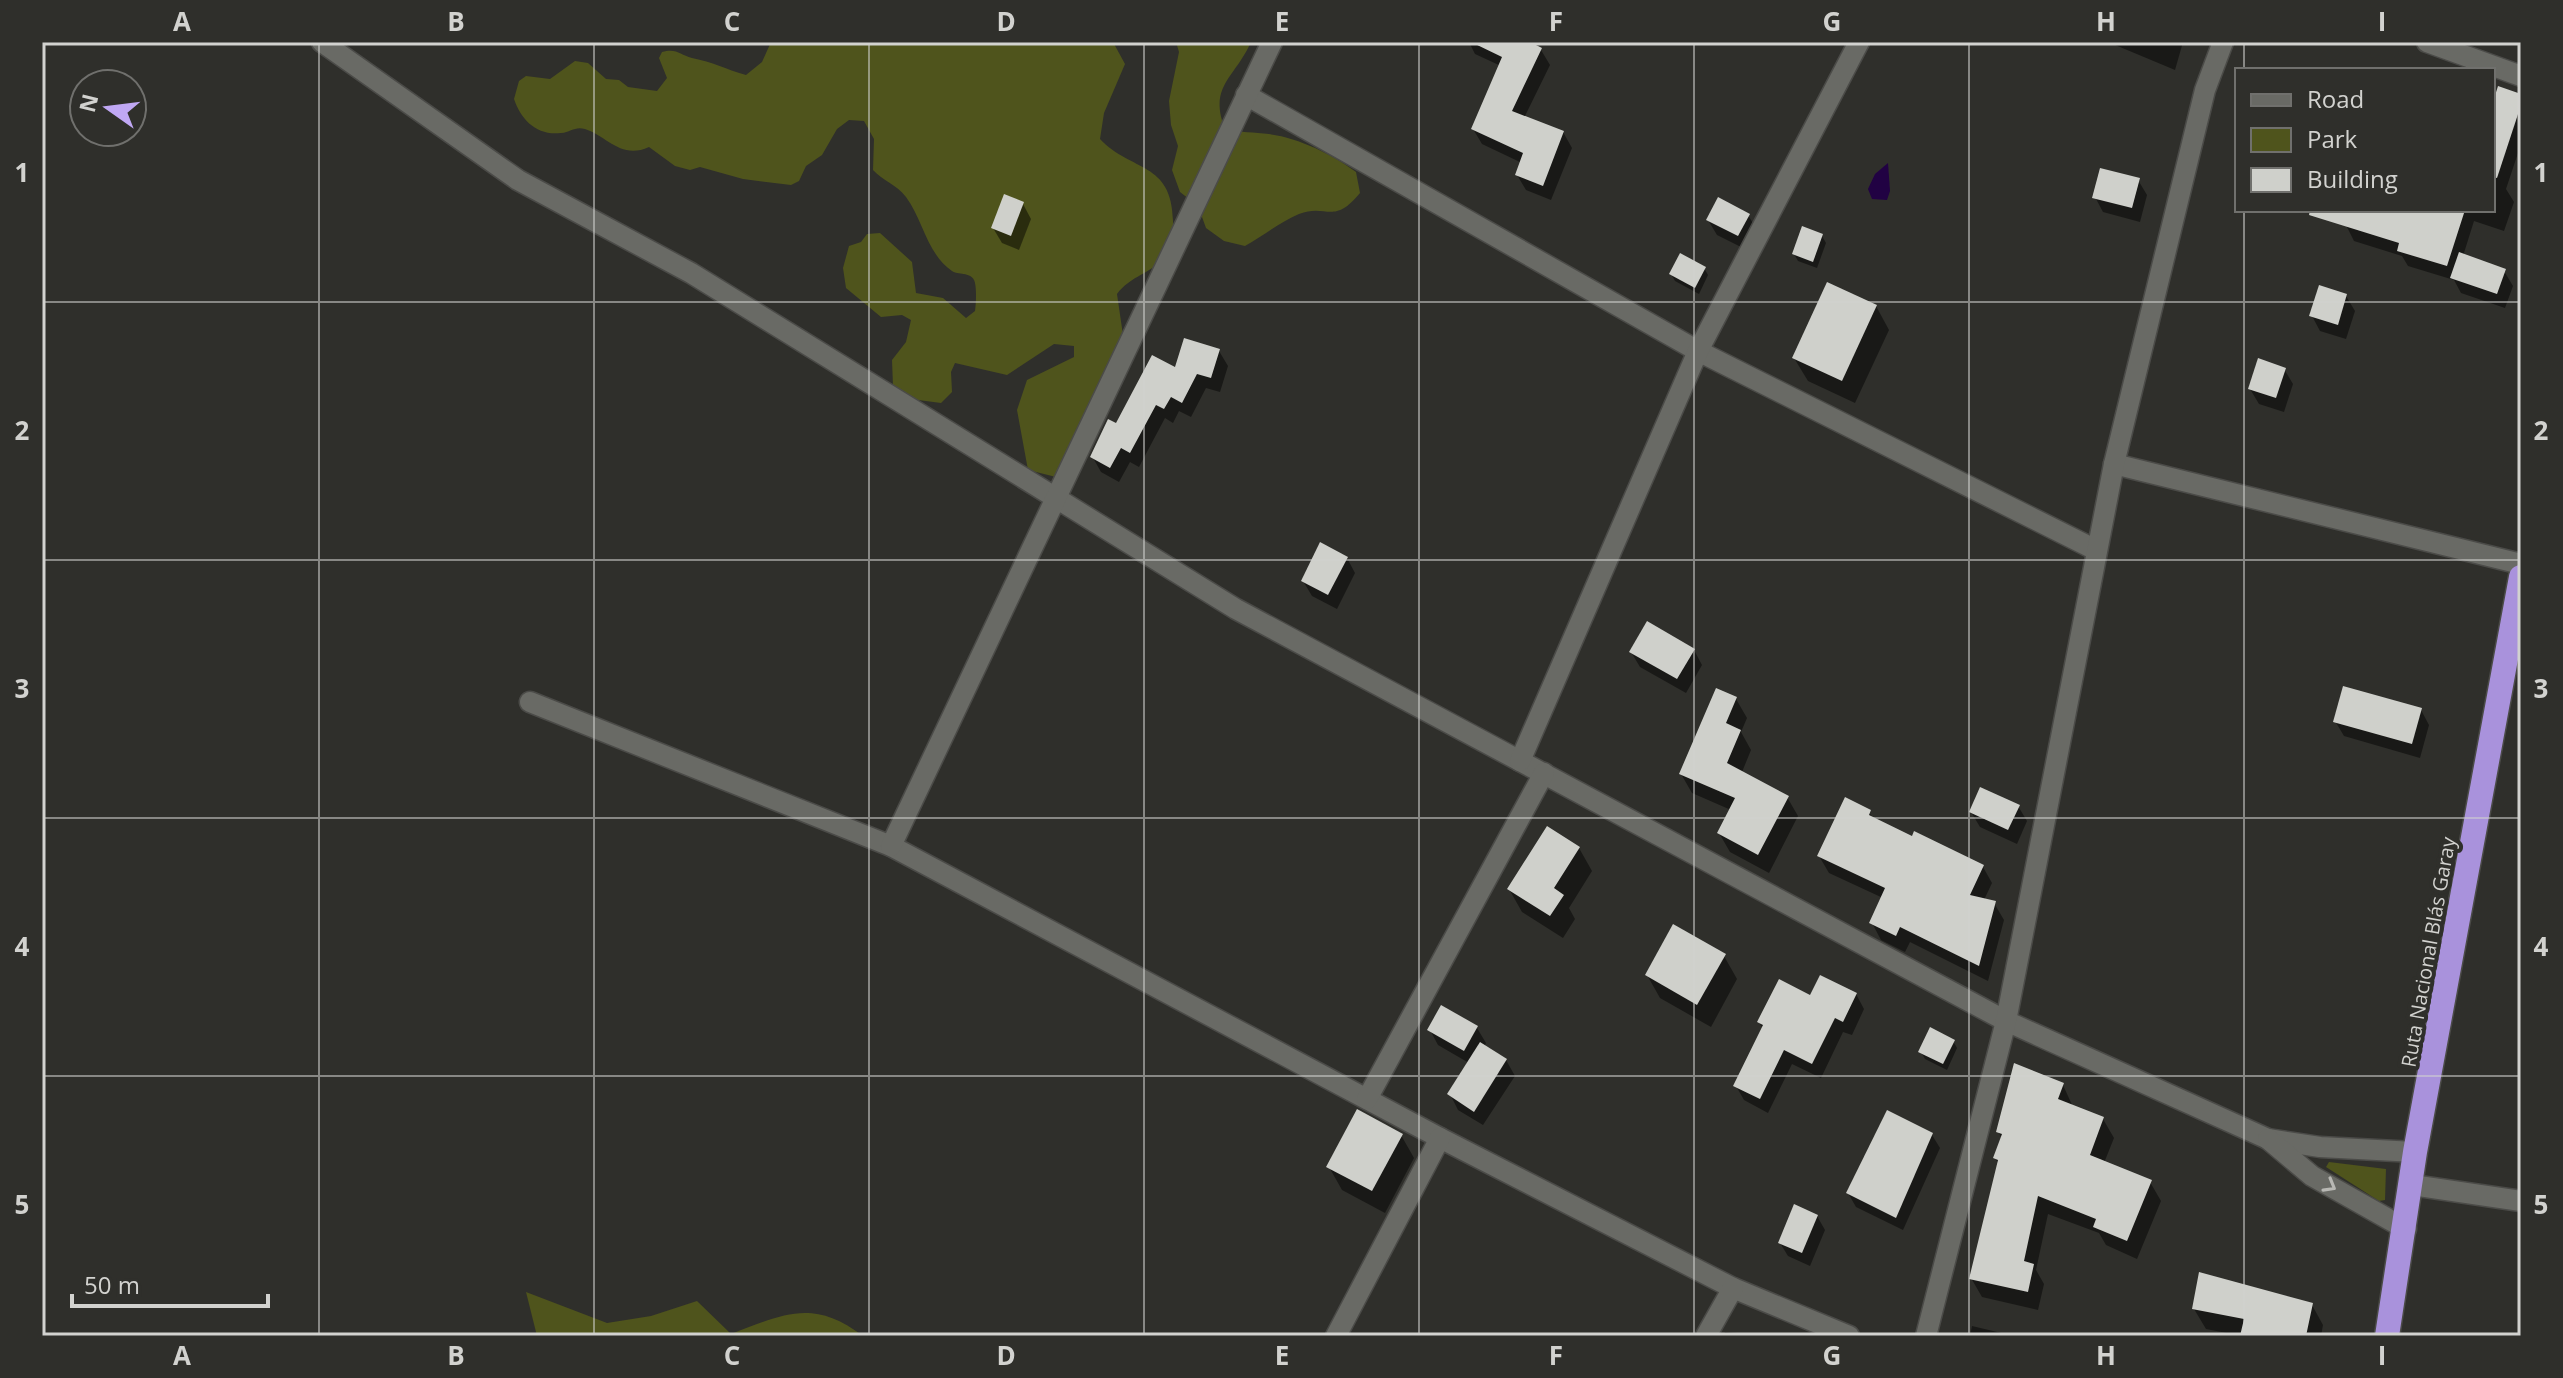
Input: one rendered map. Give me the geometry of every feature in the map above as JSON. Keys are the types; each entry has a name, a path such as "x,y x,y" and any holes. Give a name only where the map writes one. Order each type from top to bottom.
{"highway":[{"name":"Ruta Nacional Blás Garay","path":"2387,1336 2406,1229 2415,1152 2521,577"}],"street":[{"path":"322,42 518,180 691,273 1053,499 1236,609 2006,1021 2268,1139 2320,1147 2415,1152"},
{"path":"891,846 1272,42"},
{"path":"1520,761 1698,351 1859,42"},
{"path":"1926,1336 2006,1021 2114,464 2205,90 2223,42"},
{"path":"2427,42 2521,76"},
{"path":"1246,95 1698,351 2096,550"},
{"path":"2114,464 2521,564"},
{"path":"530,702 891,846 1440,1138 1733,1288 1849,1336"},
{"path":"1367,1099 1544,773"},
{"path":"1336,1336 1440,1138"},
{"path":"2268,1139 2312,1176 2406,1229"},
{"path":"2412,1185 2521,1201"},
{"path":"1706,1336 1733,1288"}],"green space":[{"path":"771,42 1113,42 1125,64 1104,113 1100,139 1112,150 1158,177 1171,202 1173,235 1165,257 1117,294 1124,342 1097,387 1056,477 1028,470 1017,410 1027,380 1074,357 1074,346 1054,344 1007,375 955,363 951,372 952,392 941,403 903,398 893,386 892,360 906,342 911,320 902,315 881,317 846,288 843,268 849,246 861,242 867,234 880,233 912,262 916,293 943,298 966,318 975,311 976,286 972,277 955,272 944,264 931,246 906,197 873,170 874,139 864,121 849,120 837,129 822,155 806,166 799,181 791,185 743,179 700,167 690,170 675,166 649,147 630,151 622,149 582,128 561,133 545,132 526,120 514,99 519,81 526,76 550,79 575,61 588,63 606,79 619,80 628,87 657,91 667,78 659,58 662,52 667,51 746,75 762,62"},
{"path":"1176,42 1251,42 1222,92 1220,102 1225,129 1280,136 1315,148 1356,172 1360,193 1343,209 1299,214 1245,246 1224,241 1206,228 1198,206 1180,192 1172,170 1178,146 1171,125 1169,101 1179,52"},
{"path":"2329,1162 2386,1169 2385,1200 2379,1201 2326,1167"},
{"path":"526,1292 607,1323 651,1316 697,1301 731,1334 783,1316 813,1313 845,1324 863,1336 537,1336"}],"shaded area":[{"path":"1888,163 1890,191 1887,200 1872,199 1868,189 1875,174"}],"building":[{"path":"1471,42 1530,42 1542,48 1512,111 1564,131 1543,186 1515,175 1523,153 1471,129 1502,57"},
{"path":"2498,86 2521,94 2521,105 2497,178 2495,178 2495,96"},
{"path":"2100,168 2140,178 2132,208 2092,198"},
{"path":"1004,194 1024,202 1011,236 991,228"},
{"path":"1718,197 1750,214 1738,236 1706,220"},
{"path":"2310,212 2464,212 2447,266 2397,251 2399,243 2309,215"},
{"path":"1802,226 1823,234 1813,262 1792,254"},
{"path":"2459,252 2506,269 2497,294 2450,278"},
{"path":"1680,253 1706,267 1695,288 1669,274"},
{"path":"1827,282 1877,305 1842,381 1792,358"},
{"path":"2319,285 2347,294 2338,325 2309,316"},
{"path":"1184,338 1220,349 1211,378 1197,374 1182,403 1171,397 1164,409 1156,405 1130,453 1121,448 1110,468 1090,457 1108,419 1116,423 1152,355 1175,367"},
{"path":"2258,358 2286,368 2276,398 2248,389"},
{"path":"1320,542 1348,557 1328,595 1301,581"},
{"path":"1647,621 1695,649 1677,679 1629,652"},
{"path":"2343,686 2422,708 2412,744 2333,722"},
{"path":"1716,688 1737,697 1726,723 1741,730 1727,763 1789,796 1758,855 1717,833 1735,798 1679,774"},
{"path":"1980,787 2020,805 2008,830 1969,812"},
{"path":"1845,797 1871,810 1869,815 1912,836 1914,831 1984,865 1970,895 1996,901 1979,966 1900,927 1896,936 1869,923 1885,888 1817,856"},
{"path":"1547,826 1580,847 1554,888 1564,895 1550,916 1507,889"},
{"path":"1673,924 1726,954 1697,1005 1645,975"},
{"path":"1820,975 1857,993 1843,1022 1835,1018 1812,1064 1784,1050 1760,1099 1733,1086 1763,1025 1757,1022 1779,979 1810,995"},
{"path":"1441,1005 1478,1026 1464,1051 1427,1030"},
{"path":"1930,1027 1955,1040 1943,1064 1918,1052"},
{"path":"1480,1042 1507,1059 1474,1112 1447,1094"},
{"path":"2014,1063 2064,1083 2058,1099 2104,1117 2090,1155 2152,1180 2127,1241 2093,1227 2096,1219 2038,1196 2024,1261 2034,1264 2028,1292 1969,1279 1998,1160 1993,1158 2002,1134 1996,1132"},
{"path":"1357,1109 1403,1134 1372,1191 1326,1167"},
{"path":"1887,1110 1933,1133 1896,1218 1846,1193"},
{"path":"1794,1204 1818,1215 1802,1253 1778,1243"},
{"path":"2199,1272 2313,1303 2306,1336 2240,1336 2244,1319 2192,1309"}]}
